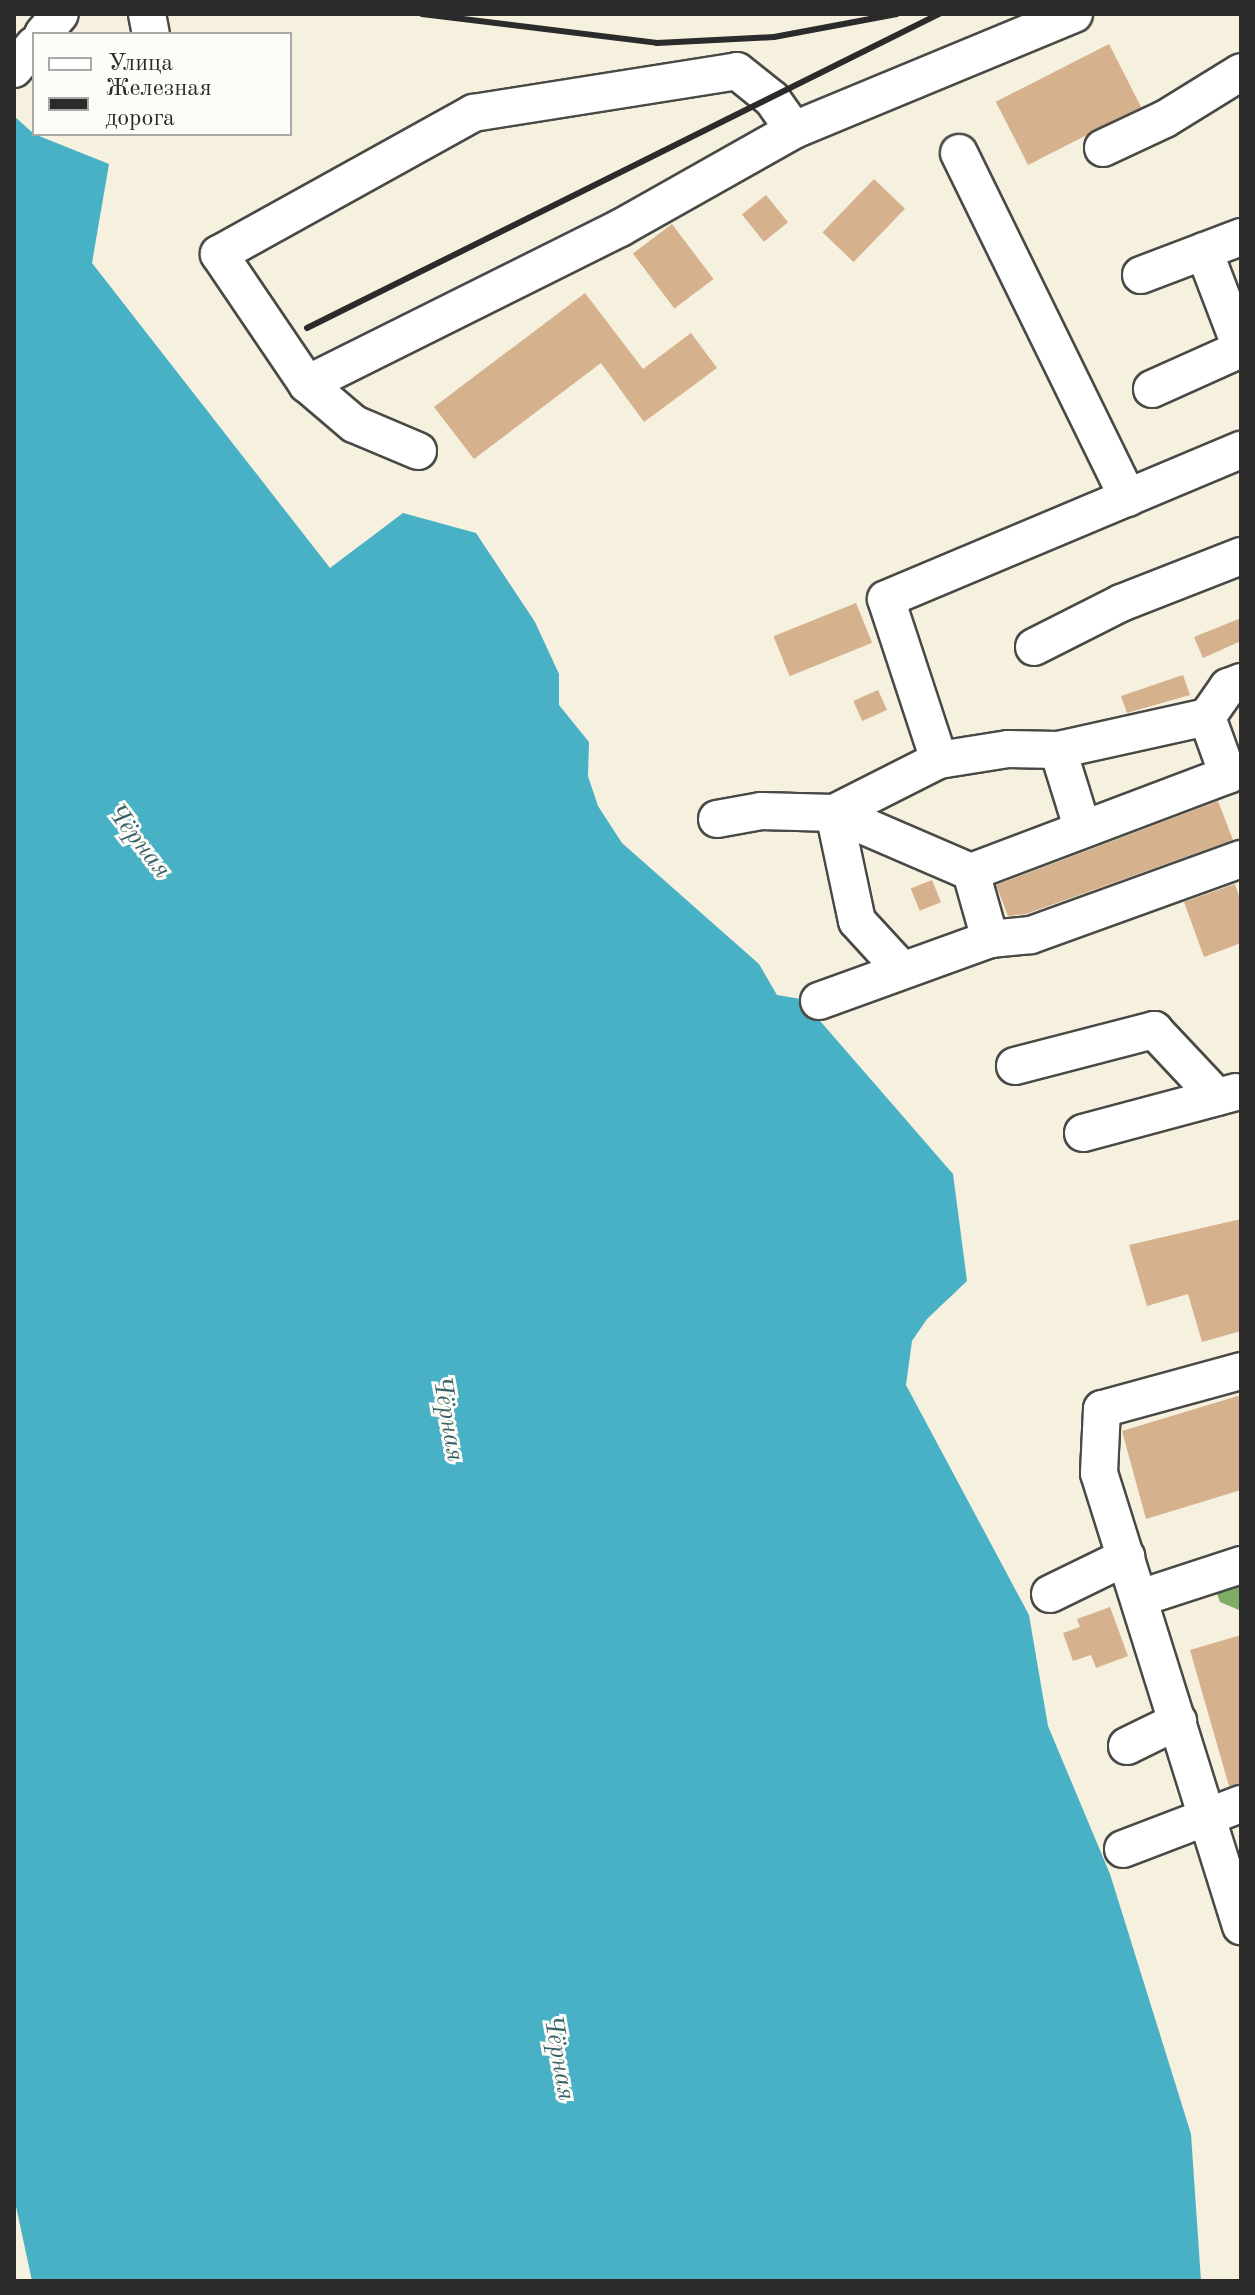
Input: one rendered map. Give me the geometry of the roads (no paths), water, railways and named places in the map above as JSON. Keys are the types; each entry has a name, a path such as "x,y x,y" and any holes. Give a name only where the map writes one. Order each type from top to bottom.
{"lane":[{"path":"45,32 60,14"},
{"path":"307,384 620,228 794,130 1074,14"},
{"path":"14,69 32,47"},
{"path":"418,451 354,424 307,384 219,254 473,113 737,71 772,99 794,130"},
{"path":"1103,148 1165,119 1241,72"},
{"path":"959,153 1128,498"},
{"path":"1141,275 1241,237"},
{"path":"1152,389 1241,348 1204,251"},
{"path":"939,760 886,599 1241,450"},
{"path":"1034,647 1121,603 1241,556"},
{"path":"834,813 939,760 1008,749 1058,750 1207,717 1228,687 1241,682"},
{"path":"717,819 761,811 834,813 971,872 1082,827 1228,775 1207,717"},
{"path":"1058,750 1082,827"},
{"path":"834,813 857,921 901,969"},
{"path":"819,1001 990,939 1031,935 1241,859"},
{"path":"971,872 990,939"},
{"path":"1015,1066 1154,1030 1229,1094"},
{"path":"1083,1133 1229,1094"},
{"path":"1241,1371 1102,1409 1099,1473 1206,1814 1234,1877 1241,1926"},
{"path":"1050,1594 1126,1557"},
{"path":"1140,1598 1241,1565"},
{"path":"1127,1746 1178,1721"},
{"path":"1123,1849 1206,1814 1241,1804"}],"water":[{"name":"Чёрная","path":"14,116 32,132 32,136 109,164 92,263 330,568 403,513 476,533 535,622 559,674 559,705 589,742 588,776 598,806 622,843 759,964 777,995 801,999 953,1174 967,1281 927,1319 912,1341 906,1385 1029,1615 1048,1726 1110,1874 1191,2134 1201,2281 32,2281 14,2197"}],"railway":[{"path":"422,14 657,43 774,37 897,14"},
{"path":"307,328 939,14"}]}
